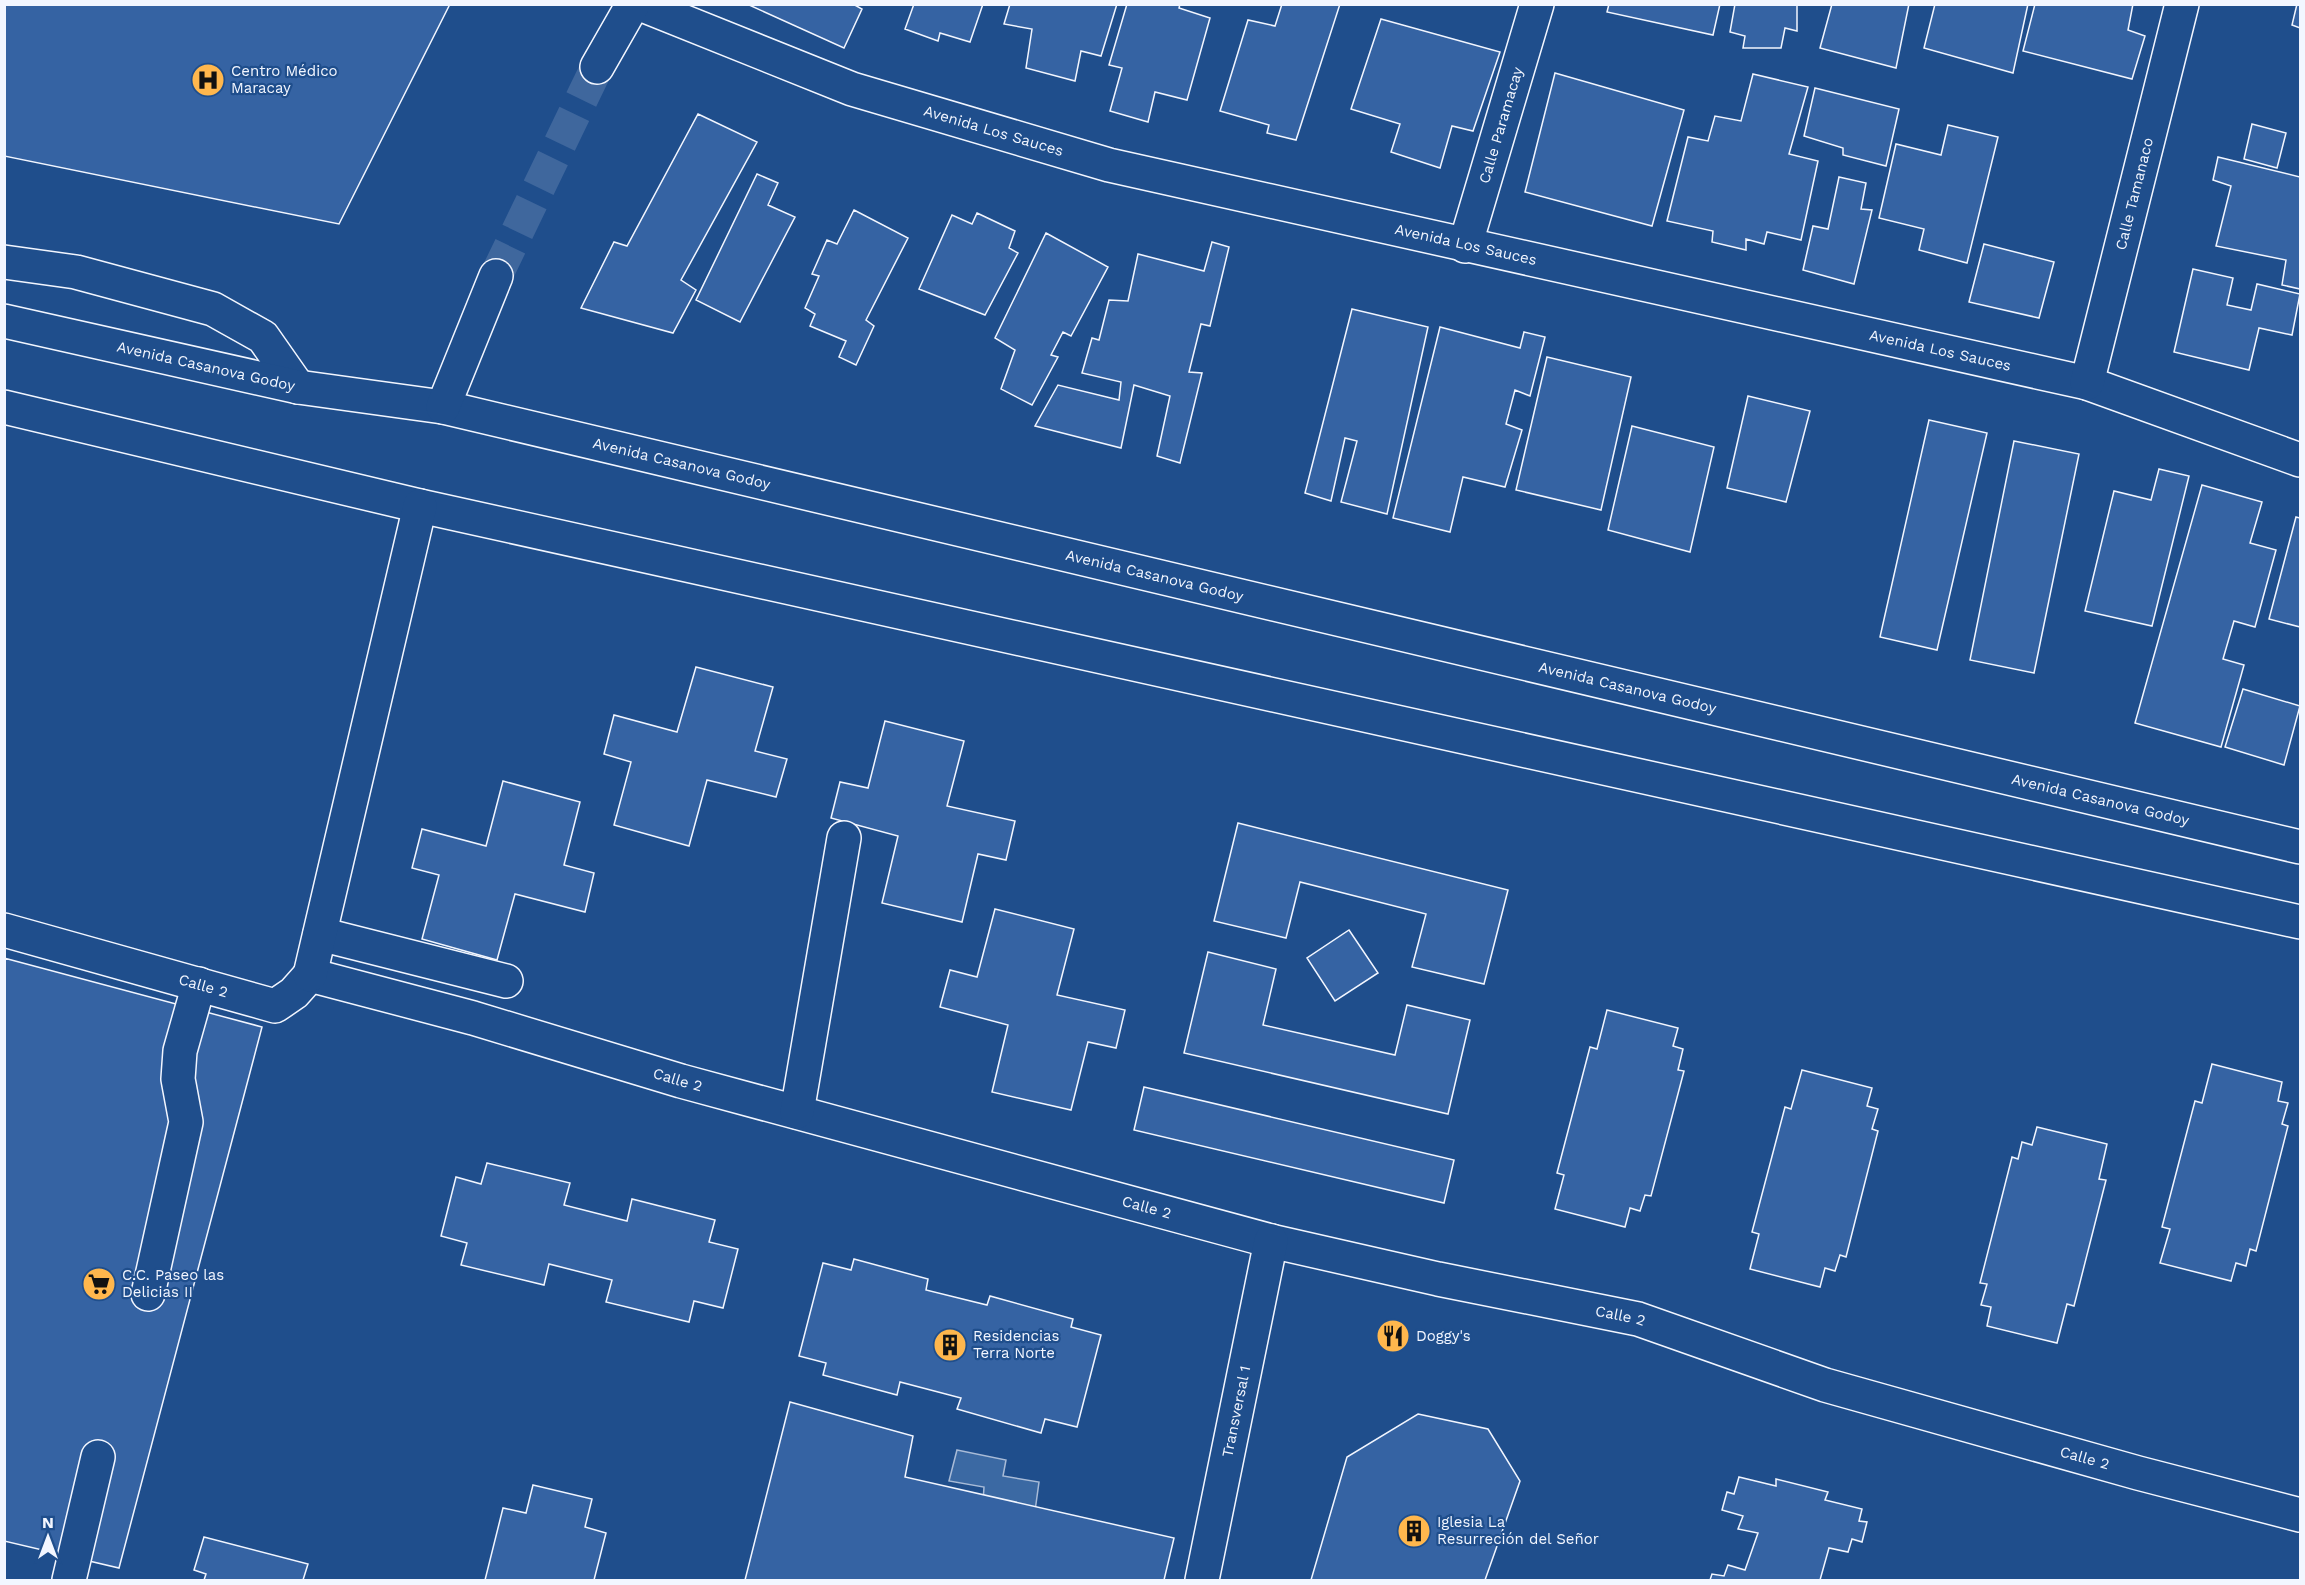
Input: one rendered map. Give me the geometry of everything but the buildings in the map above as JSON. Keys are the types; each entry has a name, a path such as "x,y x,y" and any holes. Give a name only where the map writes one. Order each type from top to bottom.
{"street":[{"path":"597,67 633,4"},
{"name":"Avenida Los Sauces","path":"640,4 852,89 1109,165 2087,383 2301,460"},
{"name":"Calle Paramacay","path":"1465,246 1537,4"},
{"name":"Calle Tamanaco","path":"2087,383 2182,4"},
{"path":"4,262 76,272 213,309 263,337 298,387"},
{"path":"443,407 496,276"},
{"name":"Avenida Casanova Godoy","path":"4,321 298,387 443,407 2301,847"},
{"path":"4,407 420,506 2301,922"},
{"path":"310,975 420,506"},
{"path":"797,1112 844,838"},
{"name":"Calle 2","path":"4,930 275,1005 294,993 310,975 473,1018 681,1082 1271,1241 1438,1279 1638,1319 1825,1385 2159,1479 2301,1515"},
{"path":"320,934 506,981"},
{"path":"148,1294 186,1122 178,1079 180,1051 199,984"},
{"name":"Transversal 1","path":"1202,1581 1271,1241"},
{"path":"69,1581 98,1457"}],"water":[{"path":"957,1450 1006,1460 1003,1476 1039,1482 1035,1511 983,1502 984,1487 949,1481"}],"tunnel":[{"path":"496,276 597,67"}],"place":[{"name":"Centro Médico Maracay","path":"208,80"},
{"name":"C.C. Paseo las Delicias II","path":"99,1284"},
{"name":"Doggy's","path":"1393,1336"},
{"name":"Residencias Terra Norte","path":"950,1345"},
{"name":"Iglesia La Resurreción del Señor","path":"1414,1531"}]}
